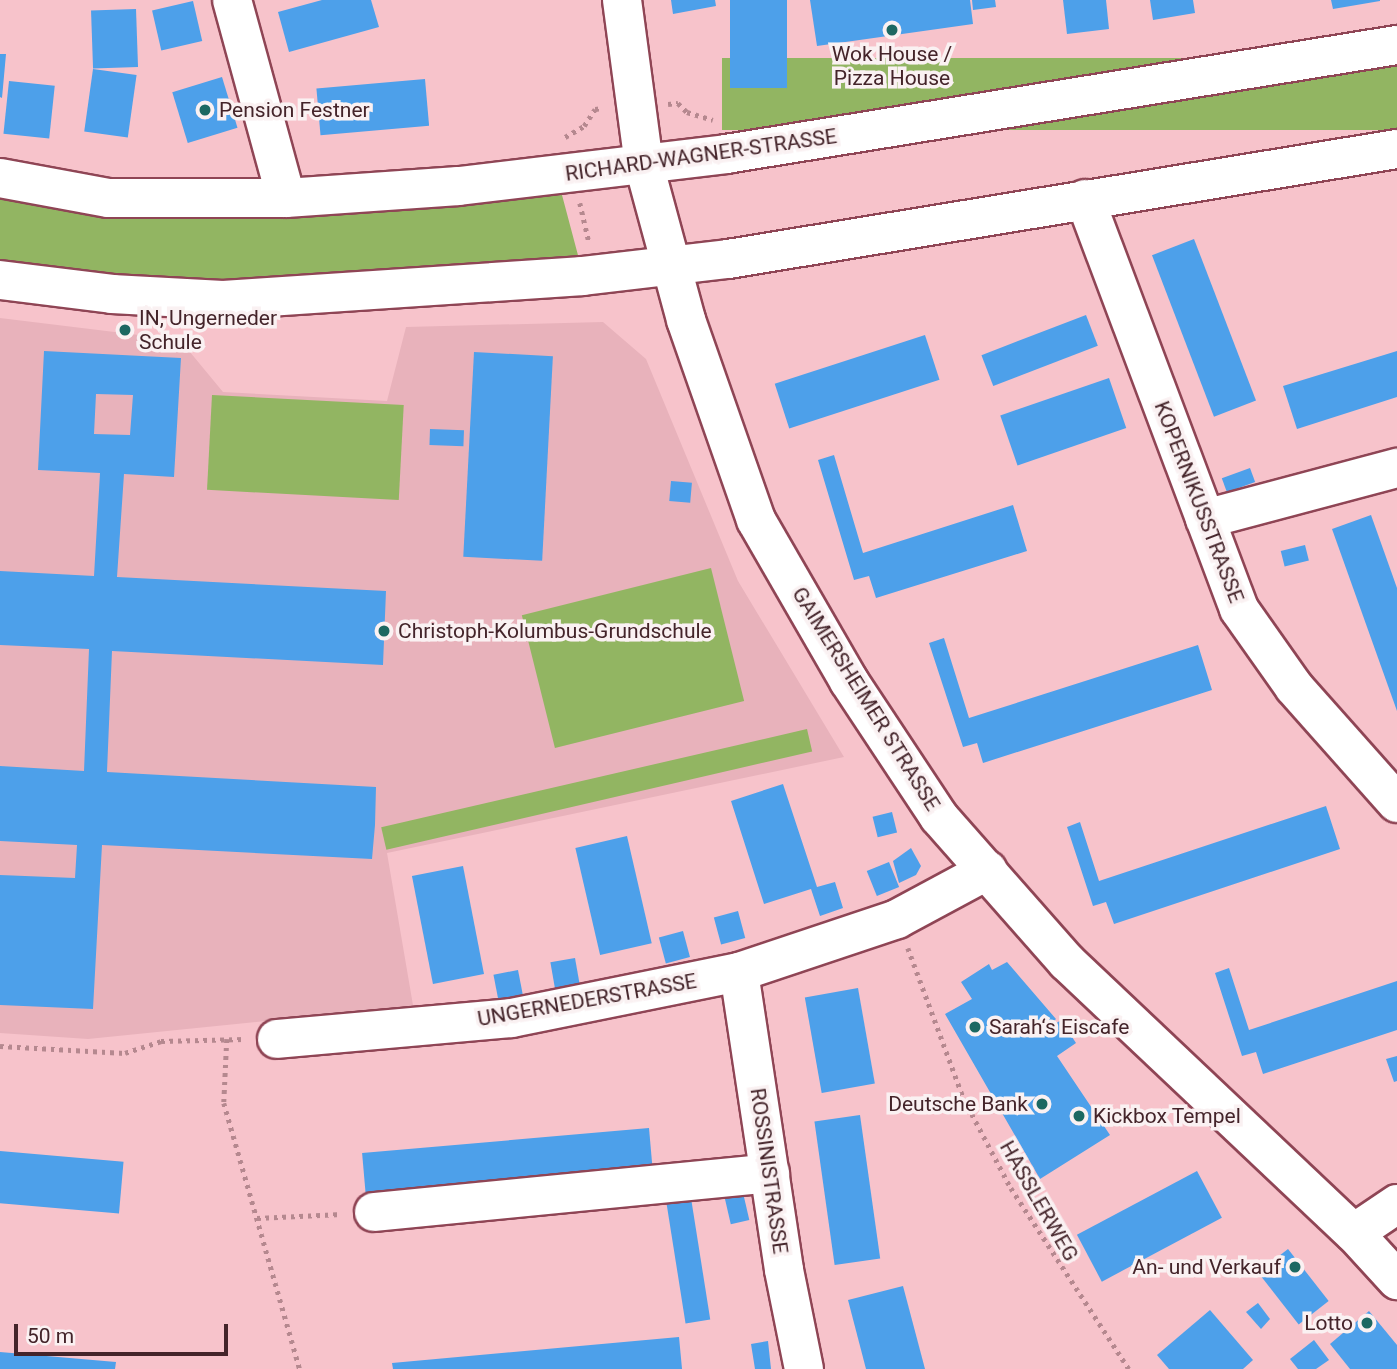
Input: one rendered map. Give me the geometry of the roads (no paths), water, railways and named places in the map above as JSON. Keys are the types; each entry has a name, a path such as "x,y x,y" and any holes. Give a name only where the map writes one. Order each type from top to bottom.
{"street":[{"path":"232,0 286,198"},
{"name":"GAIMERSHEIMER STRASSE","path":"622,0 634,108 644,165 668,266 757,520 879,726 939,817 1067,962 1354,1233 1397,1280"},
{"name":"RICHARD-WAGNER-STRASSE","path":"0,178 108,198 286,198 574,174 1397,45"},
{"path":"0,280 112,294 223,300 597,274 668,266 1397,149"},
{"name":"KOPERNIKUSSTRASSE","path":"1085,199 1238,608 1294,687 1397,803"},
{"path":"1205,519 1397,468"},
{"name":"UNGERNEDERSTRASSE","path":"277,1039 511,1018 739,972 897,919 988,870"},
{"name":"ROSSINISTRASSE","path":"739,972 804,1369"},
{"path":"374,1212 770,1172"},
{"path":"1354,1233 1397,1204"}],"place":[{"name":"Wok House / Pizza House","path":"892,30"},
{"name":"Pension Festner","path":"205,110"},
{"name":"IN, Ungerneder Schule","path":"125,330"},
{"name":"Christoph-Kolumbus-Grundschule","path":"384,631"},
{"name":"Sarah‘s Eiscafe","path":"975,1027"},
{"name":"Deutsche Bank","path":"1042,1104"},
{"name":"Kickbox Tempel","path":"1079,1116"},
{"name":"An- und Verkauf","path":"1295,1267"},
{"name":"Lotto","path":"1367,1323"}]}
